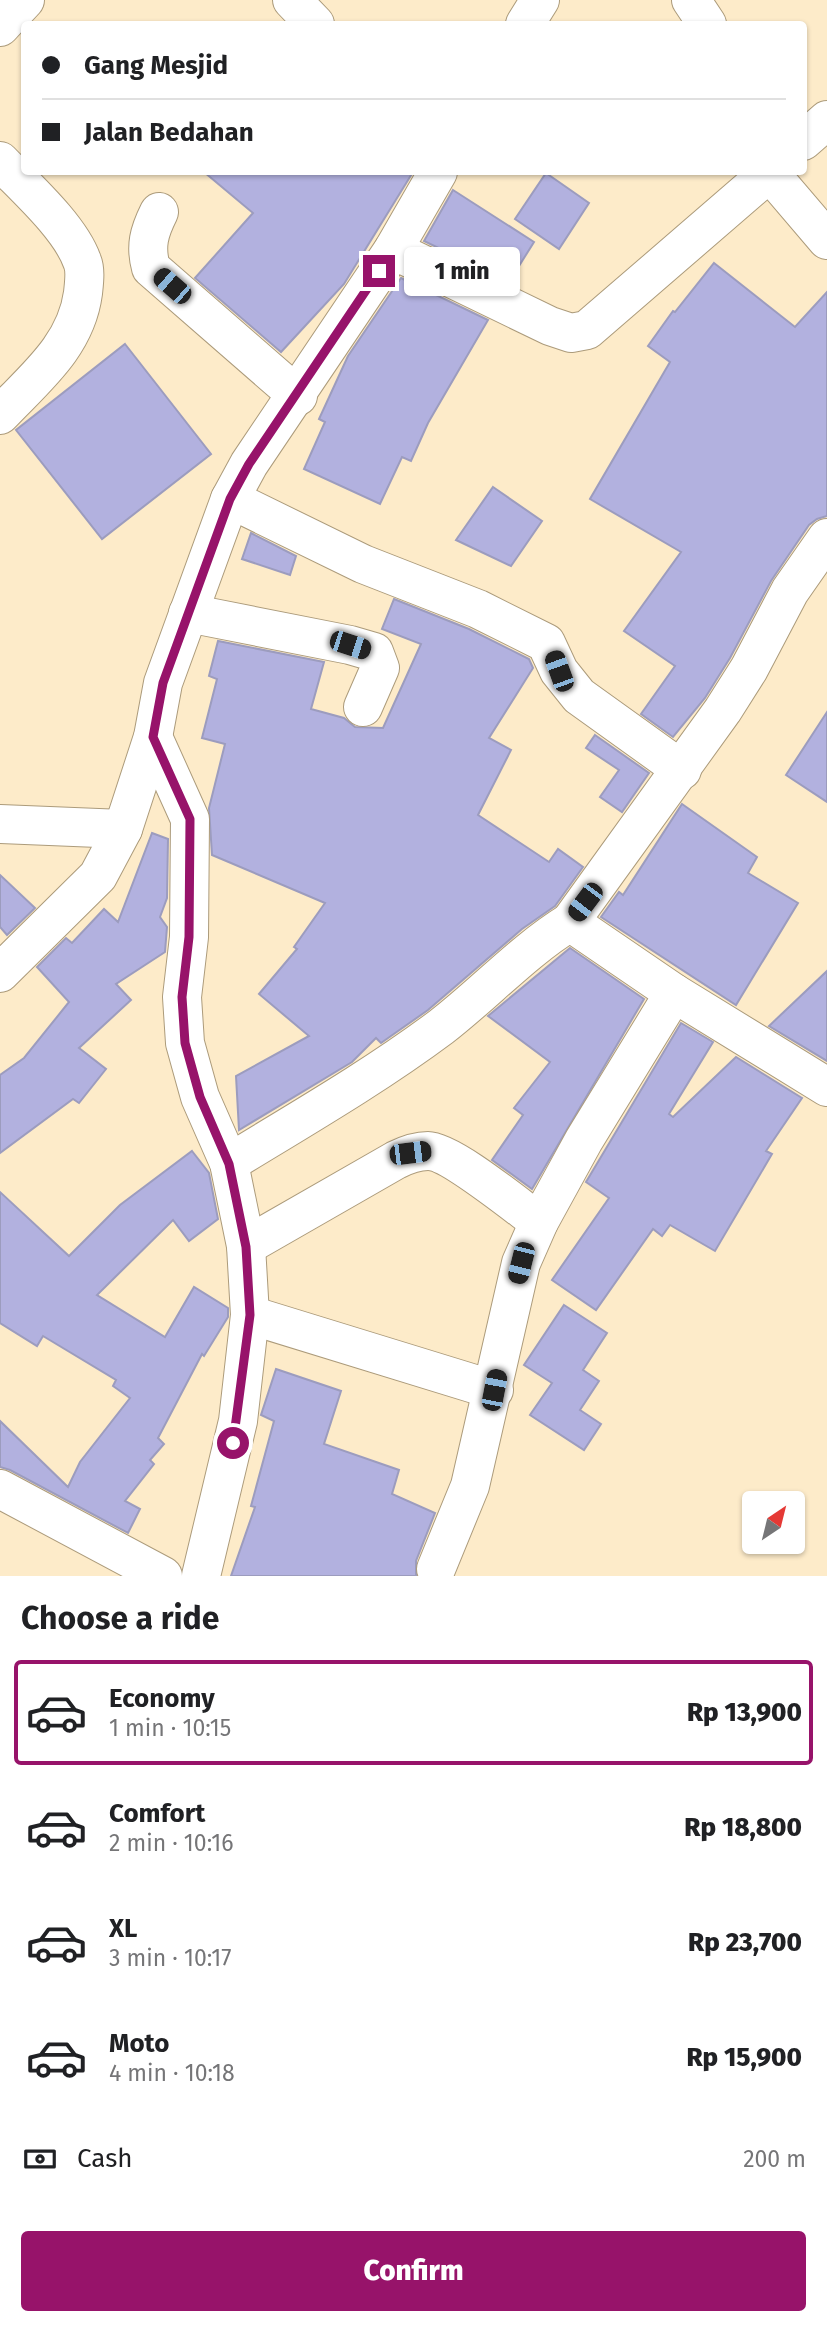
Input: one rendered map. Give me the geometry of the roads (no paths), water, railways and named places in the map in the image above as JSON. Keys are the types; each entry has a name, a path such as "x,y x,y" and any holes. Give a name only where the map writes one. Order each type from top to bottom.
{"street":[{"path":"0,27 25,0"},
{"path":"292,0 312,21"},
{"path":"527,21 540,0"},
{"path":"691,0 705,21"},
{"path":"807,138 827,120"},
{"path":"0,161 69,237 83,262 85,282 74,330 61,351 0,415"},
{"path":"0,973 98,876 123,828 153,737 163,683 230,499 249,464 298,396 393,250 436,175"},
{"path":"393,250 550,326 571,332 587,330 766,175"},
{"path":"772,175 827,240"},
{"path":"159,212 146,251 151,268 298,396"},
{"path":"230,499 363,564 478,609 546,643 559,671 579,696 682,770"},
{"path":"229,1164 394,1062 458,1014 542,941 570,922 682,770 749,669 789,591 827,538"},
{"path":"187,613 374,652 380,668 363,707"},
{"path":"153,737 190,819 189,937 182,997 185,1043 200,1097 229,1164 246,1247 250,1315 238,1420 201,1576"},
{"path":"0,824 123,828"},
{"path":"570,922 674,993 827,1087"},
{"path":"436,1569 470,1486 521,1263 539,1222 584,1140 674,993"},
{"path":"246,1247 396,1160 410,1153 430,1151 448,1157 539,1222"},
{"path":"250,1315 494,1390"},
{"path":"0,1489 163,1576"}]}
